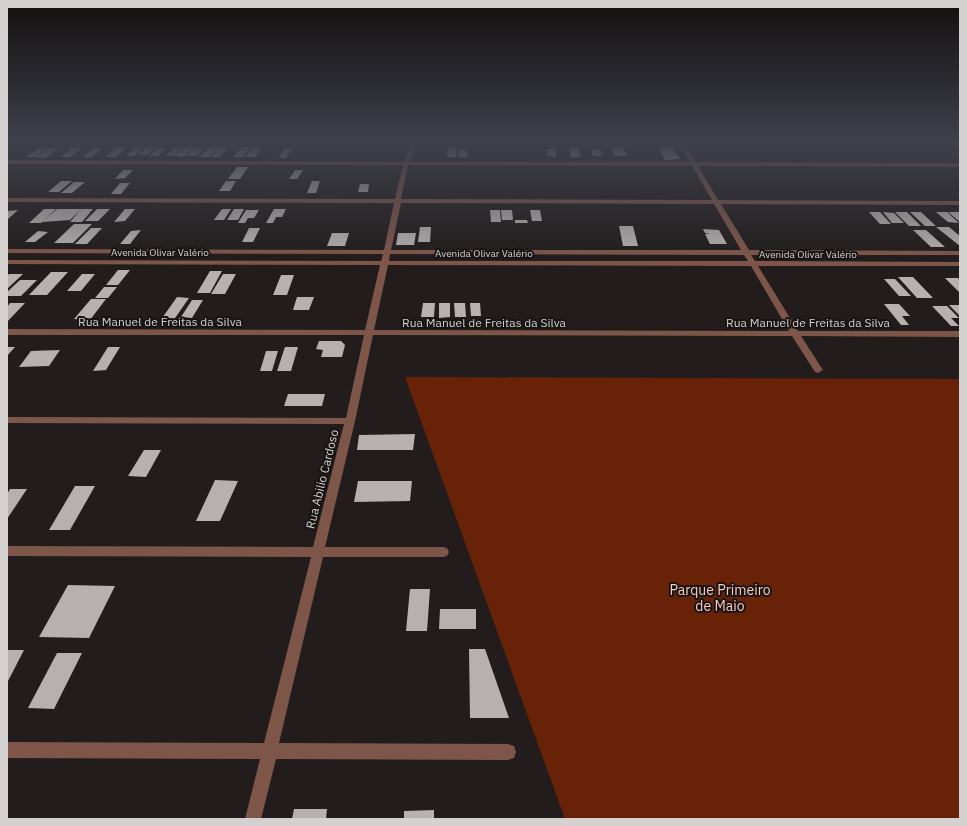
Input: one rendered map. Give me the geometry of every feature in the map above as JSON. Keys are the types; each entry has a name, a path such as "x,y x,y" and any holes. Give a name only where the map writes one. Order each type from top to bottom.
{"street":[{"name":"Rua Abilio Cardoso","path":"253,819 350,420 402,182"},
{"path":"705,182 746,253 818,370"},
{"path":"7,200 960,203"},
{"path":"7,251 960,253"},
{"name":"Avenida Olivar Valério","path":"7,262 960,264"},
{"name":"Rua Manuel de Freitas da Silva","path":"7,332 369,334 960,334"},
{"path":"7,420 350,420"},
{"path":"7,551 443,552"},
{"path":"7,750 508,752"}],"green space":[{"name":"Parque Primeiro de Maio","path":"405,377 960,379 960,819 565,819"}],"building":[{"path":"60,182 71,182 59,192 48,192"},
{"path":"74,182 85,182 72,193 61,193"},
{"path":"226,182 236,182 230,191 219,191"},
{"path":"312,182 320,182 316,193 307,193"},
{"path":"120,183 130,183 121,194 111,194"},
{"path":"360,184 369,184 368,192 358,192"},
{"path":"44,209 56,209 41,223 29,223"},
{"path":"57,209 81,209 70,220 42,222"},
{"path":"81,209 93,209 82,222 70,222"},
{"path":"97,209 110,209 98,221 85,221"},
{"path":"125,209 135,209 125,221 114,222"},
{"path":"222,209 231,209 224,220 214,220"},
{"path":"234,209 244,209 238,220 227,220"},
{"path":"274,209 286,209 282,217 276,217 273,223 266,223"},
{"path":"18,210 7,220 7,211"},
{"path":"246,210 259,210 254,218 248,218 245,223 238,223"},
{"path":"490,210 500,210 501,222 491,222"},
{"path":"501,210 512,210 513,220 502,220"},
{"path":"530,210 540,210 542,221 532,221"},
{"path":"869,212 880,212 891,224 880,224"},
{"path":"883,212 894,213 904,223 892,223"},
{"path":"895,212 907,212 921,226 909,226"},
{"path":"910,212 921,212 936,226 925,226"},
{"path":"936,212 947,212 959,223 948,222"},
{"path":"948,212 960,212 960,222"},
{"path":"515,220 527,220 528,223 515,223"},
{"path":"74,224 92,224 73,243 54,243"},
{"path":"619,226 633,226 638,246 623,246"},
{"path":"420,227 431,227 430,242 418,242"},
{"path":"936,227 949,227 960,236 960,246"},
{"path":"91,228 102,228 87,244 75,244"},
{"path":"249,228 260,228 253,242 242,242"},
{"path":"703,229 719,230 727,244 710,244 705,234 710,234 705,233"},
{"path":"141,230 130,244 120,244 131,231"},
{"path":"913,230 926,230 945,247 931,247"},
{"path":"38,231 48,232 35,242 25,242"},
{"path":"332,233 349,233 345,246 327,246"},
{"path":"398,233 416,233 414,245 396,245"},
{"path":"118,270 130,270 118,285 106,285"},
{"path":"210,271 222,271 210,293 197,293"},
{"path":"51,272 68,272 47,295 29,295"},
{"path":"9,274 23,274 7,289 7,276"},
{"path":"82,274 95,274 81,291 67,291"},
{"path":"223,274 236,274 225,294 211,294"},
{"path":"281,275 294,275 287,295 273,295"},
{"path":"898,277 913,277 933,298 917,298"},
{"path":"945,278 958,278 960,281 960,293"},
{"path":"884,279 895,279 911,296 899,296"},
{"path":"20,280 37,280 21,296 7,296 7,292"},
{"path":"104,287 117,287 108,298 95,298"},
{"path":"177,297 189,298 173,321 160,321"},
{"path":"297,297 314,297 309,310 293,310"},
{"path":"91,299 106,299 90,320 74,319"},
{"path":"192,300 203,300 192,318 181,317"},
{"path":"10,303 25,303 7,322 7,307"},
{"path":"423,303 435,303 434,317 421,317"},
{"path":"439,303 450,303 450,317 439,318"},
{"path":"454,303 465,303 466,317 455,317"},
{"path":"470,303 480,303 481,316 471,316"},
{"path":"884,304 899,304 910,316 902,316 909,325 901,325"},
{"path":"949,305 960,305 960,316"},
{"path":"932,306 947,306 959,318 951,318 959,326 951,326"},
{"path":"319,341 341,341 345,345 342,357 321,357 323,350 316,349"},
{"path":"7,347 15,347 7,356"},
{"path":"108,347 120,347 106,370 93,371"},
{"path":"285,347 298,347 291,371 277,371"},
{"path":"60,350 49,366 19,367 31,351"},
{"path":"266,351 278,351 272,371 260,371"},
{"path":"288,394 325,394 322,406 284,406"},
{"path":"415,434 413,450 357,450 359,435"},
{"path":"144,450 161,450 146,477 128,476"},
{"path":"215,480 238,481 220,521 196,521"},
{"path":"358,481 412,481 410,501 354,502"},
{"path":"75,486 95,486 70,530 49,530"},
{"path":"10,489 27,489 7,519 7,494"},
{"path":"68,585 115,586 89,638 39,637"},
{"path":"410,589 430,589 427,631 406,631"},
{"path":"440,609 476,609 476,629 439,629"},
{"path":"469,649 485,649 509,718 470,718"},
{"path":"7,650 24,650 7,683"},
{"path":"57,653 82,653 54,709 28,708"},
{"path":"294,809 327,809 326,819 292,819"},
{"path":"434,810 434,819 404,819 404,811"}]}
